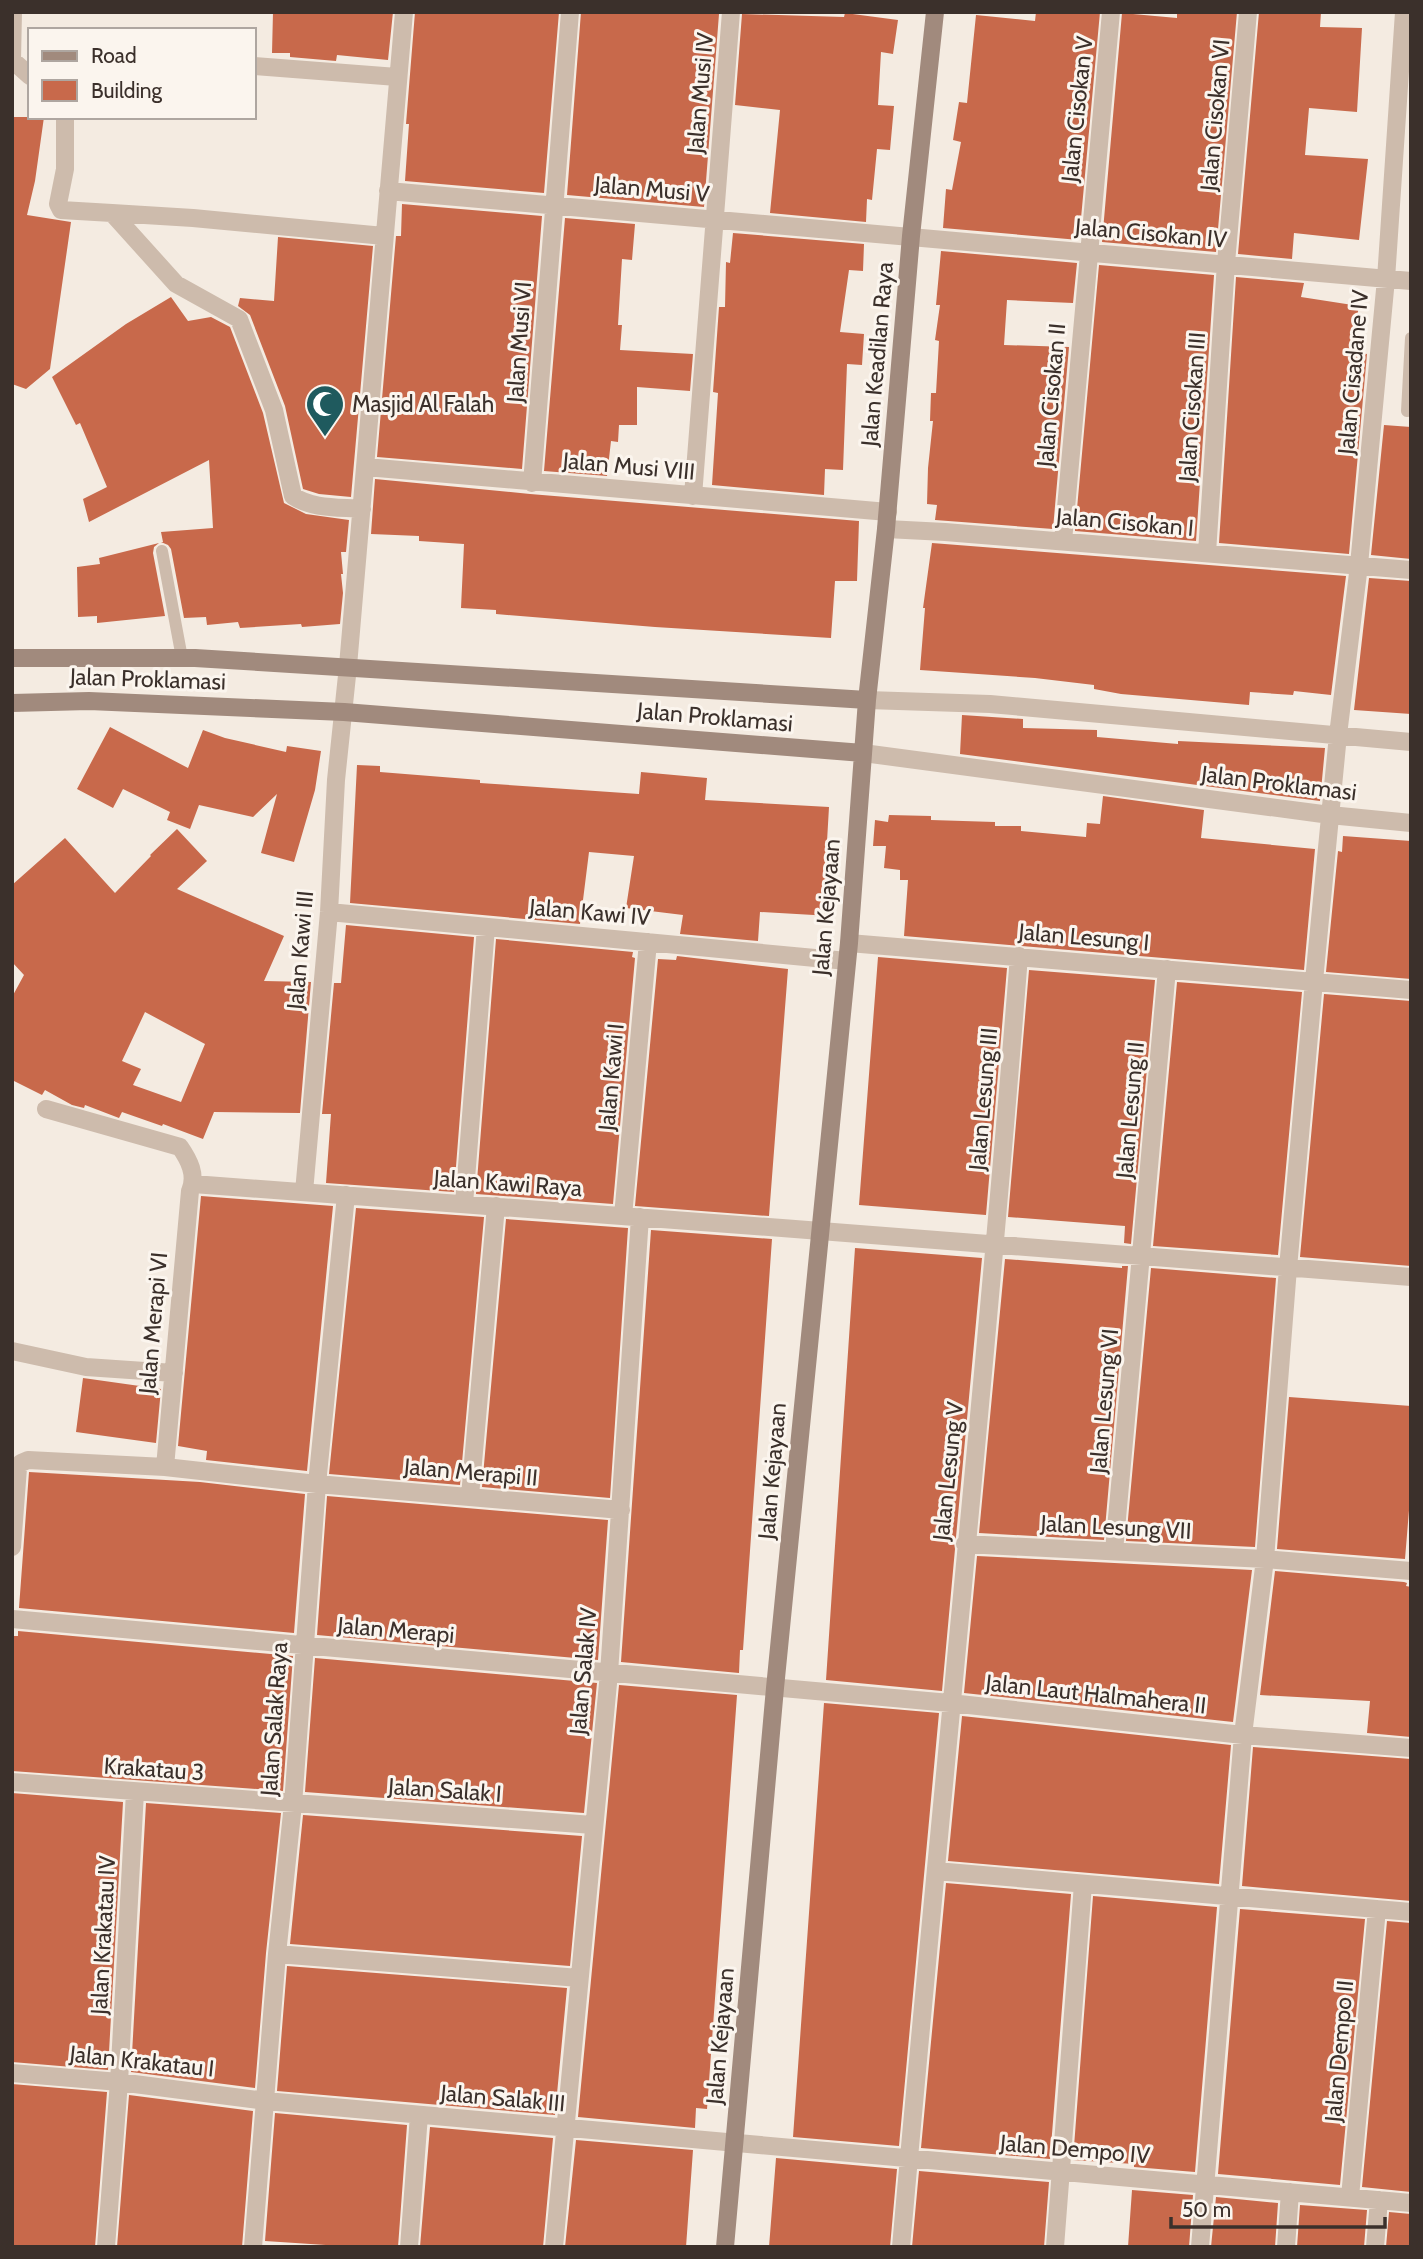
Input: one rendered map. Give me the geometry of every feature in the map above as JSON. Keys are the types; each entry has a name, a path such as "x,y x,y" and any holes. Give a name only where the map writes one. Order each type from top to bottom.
{"street":[{"path":"13,12 12,60 28,74"},
{"name":"Jalan Kawi III","path":"304,1192 328,912 336,780 366,467 404,12"},
{"name":"Jalan Musi VI","path":"532,483 570,12"},
{"name":"Jalan Musi IV","path":"693,496 732,12"},
{"name":"Jalan Keadilan Raya","path":"867,700 887,521 911,236 935,12"},
{"name":"Jalan Cisokan V","path":"1088,253 1111,12"},
{"name":"Jalan Cisokan VI","path":"1226,263 1248,12"},
{"name":"Jalan Cisadane IV","path":"1200,2247 1243,1735 1265,1559 1314,981 1338,735 1359,565 1386,279 1405,12"},
{"path":"256,66 397,78"},
{"path":"65,119 65,169 58,204 61,209 384,236"},
{"name":"Jalan Musi V","path":"388,191 911,236"},
{"path":"112,213 176,284 239,319 274,410 293,496 301,502 313,505 362,509"},
{"name":"Jalan Cisokan IV","path":"911,236 1411,281"},
{"name":"Jalan Cisokan II","path":"1063,541 1088,253"},
{"name":"Jalan Cisokan III","path":"1207,553 1226,263"},
{"name":"Jalan Musi VIII","path":"366,467 693,496 887,521"},
{"name":"Jalan Cisokan I","path":"887,521 1063,541 1411,570"},
{"name":"Jalan Proklamasi","path":"12,658 182,658 348,666 867,700 990,704 1411,742"},
{"name":"Jalan Kejayaan","path":"726,2247 775,1688 848,952 867,700"},
{"name":"Jalan Proklamasi","path":"12,703 89,701 344,712 863,753 1330,815 1411,823"},
{"name":"Jalan Kawi IV","path":"328,912 648,942 848,952"},
{"path":"464,1204 486,927"},
{"name":"Jalan Kawi I","path":"631,1216 648,942"},
{"name":"Jalan Lesung I","path":"848,952 1019,956 1411,990"},
{"name":"Jalan Lesung III","path":"996,1245 1019,956"},
{"name":"Jalan Lesung II","path":"1142,1256 1167,969"},
{"path":"46,1109 180,1147 189,1160 193,1184"},
{"name":"Jalan Kawi Raya","path":"193,1184 1411,1278"},
{"name":"Jalan Merapi VI","path":"165,1467 190,1191 193,1184"},
{"name":"Jalan Salak Raya","path":"253,2247 277,1954 293,1804 317,1484 346,1195"},
{"path":"470,1496 496,1206"},
{"name":"Jalan Salak IV","path":"554,2247 609,1673 621,1510 631,1216"},
{"name":"Jalan Lesung V","path":"901,2247 965,1544 996,1245"},
{"name":"Jalan Lesung VI","path":"1114,1551 1142,1256"},
{"path":"12,1351 86,1367 174,1373"},
{"name":"Jalan Merapi II","path":"12,1547 18,1468 28,1460 165,1467 317,1484 621,1510"},
{"name":"Jalan Lesung VII","path":"965,1544 1265,1559 1411,1571"},
{"name":"Jalan Merapi","path":"12,1619 775,1688"},
{"name":"Jalan Laut Halmahera II","path":"775,1688 950,1703 1243,1735 1411,1748"},
{"name":"Krakatau 3","path":"12,1782 293,1804"},
{"name":"Jalan Krakatau IV","path":"106,2247 119,2082 135,1792"},
{"name":"Jalan Salak I","path":"293,1804 593,1825"},
{"path":"936,1871 1411,1912"},
{"path":"1055,2247 1083,1884"},
{"name":"Jalan Dempo II","path":"1350,2197 1377,1909"},
{"path":"277,1954 579,1978"},
{"name":"Jalan Krakatau I","path":"12,2073 119,2082 267,2101"},
{"name":"Jalan Salak III","path":"267,2101 735,2144"},
{"path":"409,2247 419,2115"},
{"name":"Jalan Dempo IV","path":"735,2144 1411,2203"},
{"path":"1286,2247 1290,2192"},
{"path":"1375,2247 1379,2200"}],"lane":[{"path":"1407,411 1411,338"},
{"path":"162,551 182,658"}],"building":[{"path":"273,12 393,12 388,60 337,55 336,61 290,57 290,53 272,53"},
{"path":"415,12 559,12 544,193 405,181 409,124 406,124"},
{"path":"581,12 719,14 704,207 567,195"},
{"path":"1036,12 1100,12 1079,240 943,228 946,189 952,190 961,142 953,140 959,102 967,103 976,15 1035,21"},
{"path":"1177,12 1237,12 1216,252 1102,242 1122,13 1177,18"},
{"path":"1259,12 1321,12 1320,27 1362,28 1357,112 1309,108 1305,155 1368,159 1359,240 1294,233 1292,259 1238,254"},
{"path":"845,13 898,20 893,54 881,52 878,105 894,106 890,150 877,149 872,200 867,199 866,222 770,213 780,110 735,105 742,14 844,17"},
{"path":"12,117 28,117 44,119 27,215 71,222 50,369 26,389 12,384"},
{"path":"402,204 542,216 522,469 377,457 396,236 401,236"},
{"path":"565,218 635,224 632,260 622,259 618,325 622,325 620,350 693,354 690,391 637,387 637,425 619,425 618,442 611,441 607,476 544,471"},
{"path":"733,233 864,244 863,271 849,270 840,332 864,334 862,365 847,364 843,470 825,469 824,495 712,485 718,393 713,392 719,307 725,307 726,262 730,263"},
{"path":"278,237 373,246 351,497 319,494 303,489 285,406 250,315 238,306 240,298 274,301"},
{"path":"941,251 1077,263 1073,303 1007,300 1004,345 1069,347 1053,529 935,520 937,505 927,504 933,421 930,421 931,393 936,393 939,341 935,340 940,305 936,305"},
{"path":"1099,265 1214,275 1196,541 1075,531"},
{"path":"1236,277 1304,283 1301,297 1359,306 1351,351 1367,354 1349,554 1219,543"},
{"path":"171,297 188,321 211,317 230,327 263,413 284,503 306,514 349,520 346,552 341,552 343,593 340,624 240,628 238,622 207,625 206,617 184,618 171,549 161,542 161,532 213,528 209,460 89,522 83,499 107,487 80,423 76,425 52,377 126,324"},
{"path":"1384,425 1411,427 1411,559 1371,555"},
{"path":"375,479 859,521 857,581 835,581 831,638 655,627 496,614 496,610 461,608 464,544 419,541 419,536 371,534"},
{"path":"159,543 154,547 153,553 165,616 97,623 97,616 78,617 77,567 100,564 99,558"},
{"path":"932,543 1346,576 1331,695 1294,691 1293,695 1250,692 1249,705 1121,694 1094,689 1094,685 1035,678 920,670 923,608"},
{"path":"1369,578 1411,581 1411,714 1354,710"},
{"path":"962,715 1023,719 1023,728 1097,730 1097,737 1178,744 1178,741 1325,748 1320,801 960,754"},
{"path":"110,727 188,768 203,730 286,752 287,746 321,751 315,790 294,862 261,853 277,794 253,817 199,805 190,829 167,820 170,812 123,789 113,808 77,789"},
{"path":"357,765 380,766 380,772 480,780 480,783 639,794 641,772 707,778 705,800 829,807 825,876 834,876 831,916 760,912 758,941 680,934 683,915 626,908 634,856 589,852 580,924 350,903"},
{"path":"1103,796 1204,810 1201,838 1315,849 1304,970 904,936 908,880 900,880 900,870 884,868 886,846 873,846 875,820 888,822 889,815 931,816 931,820 995,822 995,826 1021,826 1021,831 1086,837 1087,823 1100,824"},
{"path":"177,829 207,861 177,889 284,936 264,981 311,982 300,1113 214,1112 203,1139 122,1112 119,1118 85,1105 84,1108 72,1105 45,1090 42,1095 12,1080 12,997 24,975 12,962 12,885 65,838 115,893","holes":["145,1012 205,1044 181,1102 133,1085 141,1069 122,1061"]},
{"path":"1343,836 1411,841 1411,979 1326,972 1338,851 1342,852"},
{"path":"346,925 474,937 454,1192 326,1183 331,1114 322,1114 334,983 341,983"},
{"path":"496,939 633,952 632,957 635,958 613,1204 476,1194"},
{"path":"677,956 788,969 769,1216 635,1206 658,959 676,960"},
{"path":"878,957 1007,968 986,1215 859,1205"},
{"path":"1029,970 1155,980 1131,1244 1124,1243 1125,1226 1008,1217"},
{"path":"1177,982 1302,992 1278,1255 1153,1246"},
{"path":"1324,994 1411,1001 1411,1266 1300,1257"},
{"path":"201,1196 333,1206 307,1471 206,1460 207,1451 178,1446"},
{"path":"356,1208 484,1217 460,1485 329,1474"},
{"path":"506,1219 628,1228 610,1498 482,1487"},
{"path":"651,1230 772,1239 743,1650 740,1650 739,1673 621,1662"},
{"path":"855,1248 982,1258 942,1691 826,1680"},
{"path":"1005,1259 1122,1268 1128,1266 1104,1540 979,1533"},
{"path":"1151,1268 1276,1278 1255,1547 1126,1541"},
{"path":"83,1378 161,1389 156,1443 76,1432"},
{"path":"1289,1397 1411,1406 1411,1486 1405,1559 1277,1549"},
{"path":"29,1472 200,1482 305,1494 294,1633 19,1608"},
{"path":"327,1496 608,1520 598,1660 317,1635"},
{"path":"977,1556 1252,1570 1233,1722 964,1693"},
{"path":"1275,1571 1404,1582 1411,1587 1411,1737 1367,1733 1370,1701 1260,1695"},
{"path":"18,1631 293,1656 283,1791 12,1771 12,1660 14,1636 18,1636"},
{"path":"315,1658 597,1683 584,1813 305,1792"},
{"path":"619,1685 737,1695 707,2109 696,2108 695,2128 578,2117"},
{"path":"824,1703 939,1713 899,2146 793,2137"},
{"path":"962,1716 1231,1745 1219,1884 948,1861"},
{"path":"1253,1747 1411,1759 1411,1901 1242,1886"},
{"path":"12,1793 123,1802 108,2070 12,2062"},
{"path":"146,1803 281,1813 255,2088 131,2072"},
{"path":"303,1815 582,1836 570,1966 290,1944"},
{"path":"946,1883 1071,1894 1050,2159 921,2148"},
{"path":"1093,1896 1217,1907 1195,2172 1073,2160"},
{"path":"1240,1909 1365,1919 1340,2185 1218,2174"},
{"path":"1387,1921 1411,1923 1411,2192 1362,2187"},
{"path":"287,1966 567,1988 555,2115 277,2091"},
{"path":"12,2084 107,2092 95,2247 12,2247"},
{"path":"129,2095 253,2111 242,2247 117,2247"},
{"path":"275,2113 407,2125 398,2247 265,2241"},
{"path":"430,2127 553,2138 543,2247 420,2247"},
{"path":"576,2140 693,2150 686,2247 565,2247"},
{"path":"776,2158 897,2169 890,2247 769,2247"},
{"path":"919,2171 1049,2182 1044,2247 912,2247"},
{"path":"1132,2190 1193,2195 1189,2247 1128,2247"},
{"path":"1216,2197 1278,2203 1275,2247 1211,2247"},
{"path":"1300,2205 1367,2210 1364,2247 1297,2247"},
{"path":"1389,2212 1411,2214 1411,2247 1386,2247"}],"place":[{"name":"Masjid Al Falah","path":"325,438"}]}
